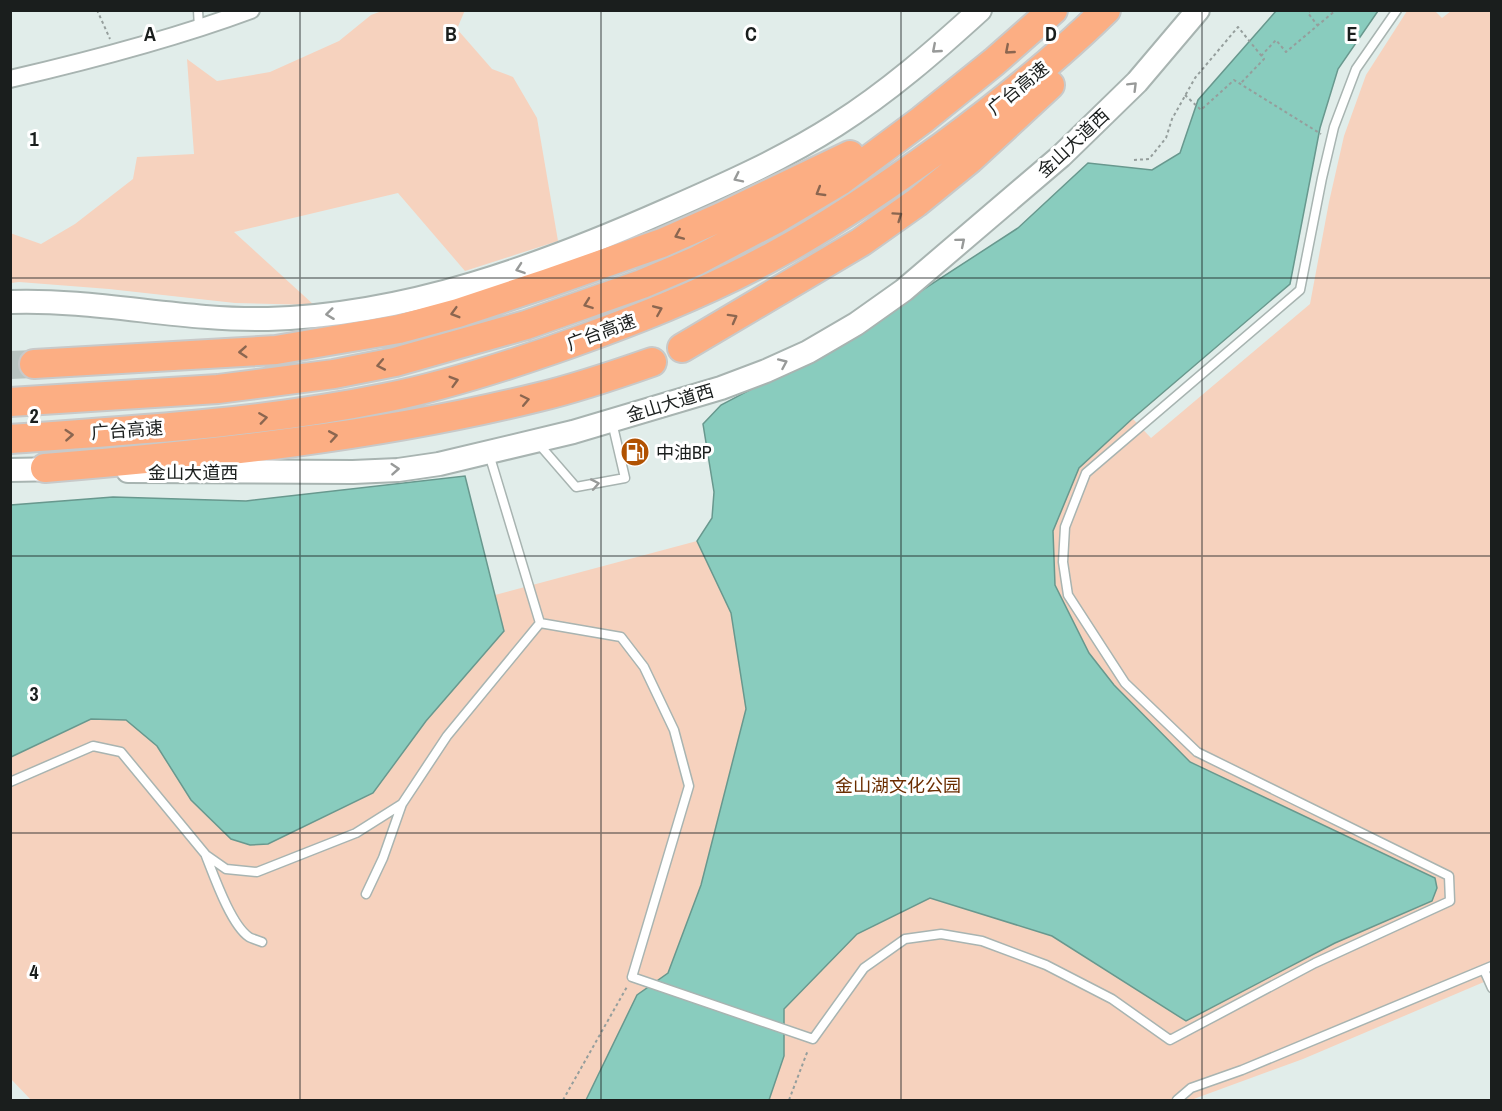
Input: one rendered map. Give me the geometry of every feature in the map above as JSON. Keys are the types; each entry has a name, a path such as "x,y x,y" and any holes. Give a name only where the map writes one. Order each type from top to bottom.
{"highway":[{"name":"广台高速","path":"10,402 279,383 395,362 526,325 642,284 696,261 776,219 840,180 922,120 994,63 1053,10"},
{"name":"广台高速","path":"10,439 246,421 374,400 461,379 523,360 632,321 739,273 842,216 985,115 1048,65 1106,10"},
{"path":"682,348 861,242 916,203 970,159 1053,82 1113,10"},
{"path":"34,364 276,350 409,326 537,287 662,243 922,120"},
{"path":"45,468 155,459 299,442 395,426 540,397 652,362"}],"main road":[{"path":"10,302 108,306 219,318 268,319 323,315 381,307 495,278 616,233 791,152 873,100 980,10"},
{"name":"金山大道西","path":"10,470 45,468 169,473 398,470 489,454 612,421 766,371 808,352 856,324 904,290 1061,156 1137,82 1198,10"}],"street":[{"path":"10,79 117,52 251,10"}],"lane":[{"path":"198,10 199,28"},
{"path":"540,623 621,637 644,667 674,730 689,786 632,977 813,1039 864,968 905,939 941,934 982,941 1046,965 1112,999 1170,1040 1315,963 1450,901 1449,876 1197,752 1125,683 1068,595 1063,562 1065,527 1086,473 1300,290 1331,141 1356,69 1397,10"},
{"path":"537,441 576,488 625,478 612,421"},
{"path":"489,454 540,623"},
{"path":"366,894 383,858 402,804 447,736 540,623"},
{"path":"10,782 93,746 121,752 206,855 226,869 257,872 356,833 402,804"},
{"path":"206,855 219,888 238,925 249,937 262,942"},
{"path":"1177,1100 1191,1088 1253,1065 1487,968 1491,988"}],"path":[{"path":"97,10 117,52"},
{"path":"1311,10 1308,13 1318,26"},
{"path":"1261,56 1276,40 1286,52 1336,10"},
{"path":"1134,160 1149,159 1166,138 1173,119 1195,78 1238,27 1264,59 1240,84"},
{"path":"1185,95 1201,110 1234,80 1331,141"},
{"path":"563,1101 632,977"},
{"path":"789,1101 813,1039"}],"green space":[{"path":"465,10 457,29 492,69 513,77 537,118 558,241 465,271 398,193 234,232 314,305 235,303 109,289 11,283 10,233 41,244 75,224 133,179 137,157 194,154 187,59 217,81 270,72 339,41 371,15 382,11"},
{"name":"金山湖文化公园","path":"1276,11 1378,11 1338,69 1320,128 1290,284 1133,419 1151,438 1310,304 1344,136 1366,75 1407,11 1435,11 1442,18 1451,11 1491,11 1491,979 1303,1059 1191,1100 31,1100 10,1078 10,505 113,497 246,501 465,476 495,595 697,541 712,518 714,492 703,424 721,405 847,339 1018,228 1088,163 1152,170 1180,153 1198,100"}],"shaded area":[{"path":"1276,11 1378,11 1338,69 1320,128 1290,284 1132,419 1079,468 1053,531 1055,585 1089,653 1114,685 1190,762 1435,878 1437,888 1432,901 1335,943 1186,1021 1052,936 930,898 857,934 784,1009 784,1056 769,1100 586,1100 637,995 668,973 701,885 746,709 731,613 697,541 712,518 714,492 703,424 721,405 847,339 1018,228 1088,163 1152,170 1180,153 1198,100"},
{"path":"465,476 504,631 426,721 373,793 268,844 250,845 231,839 191,800 157,746 126,720 91,719 11,757 11,505 113,497 246,501"}],"tunnel":[{"path":"10,365 34,364"}],"place":[{"name":"中油BP","path":"635,452"}]}
